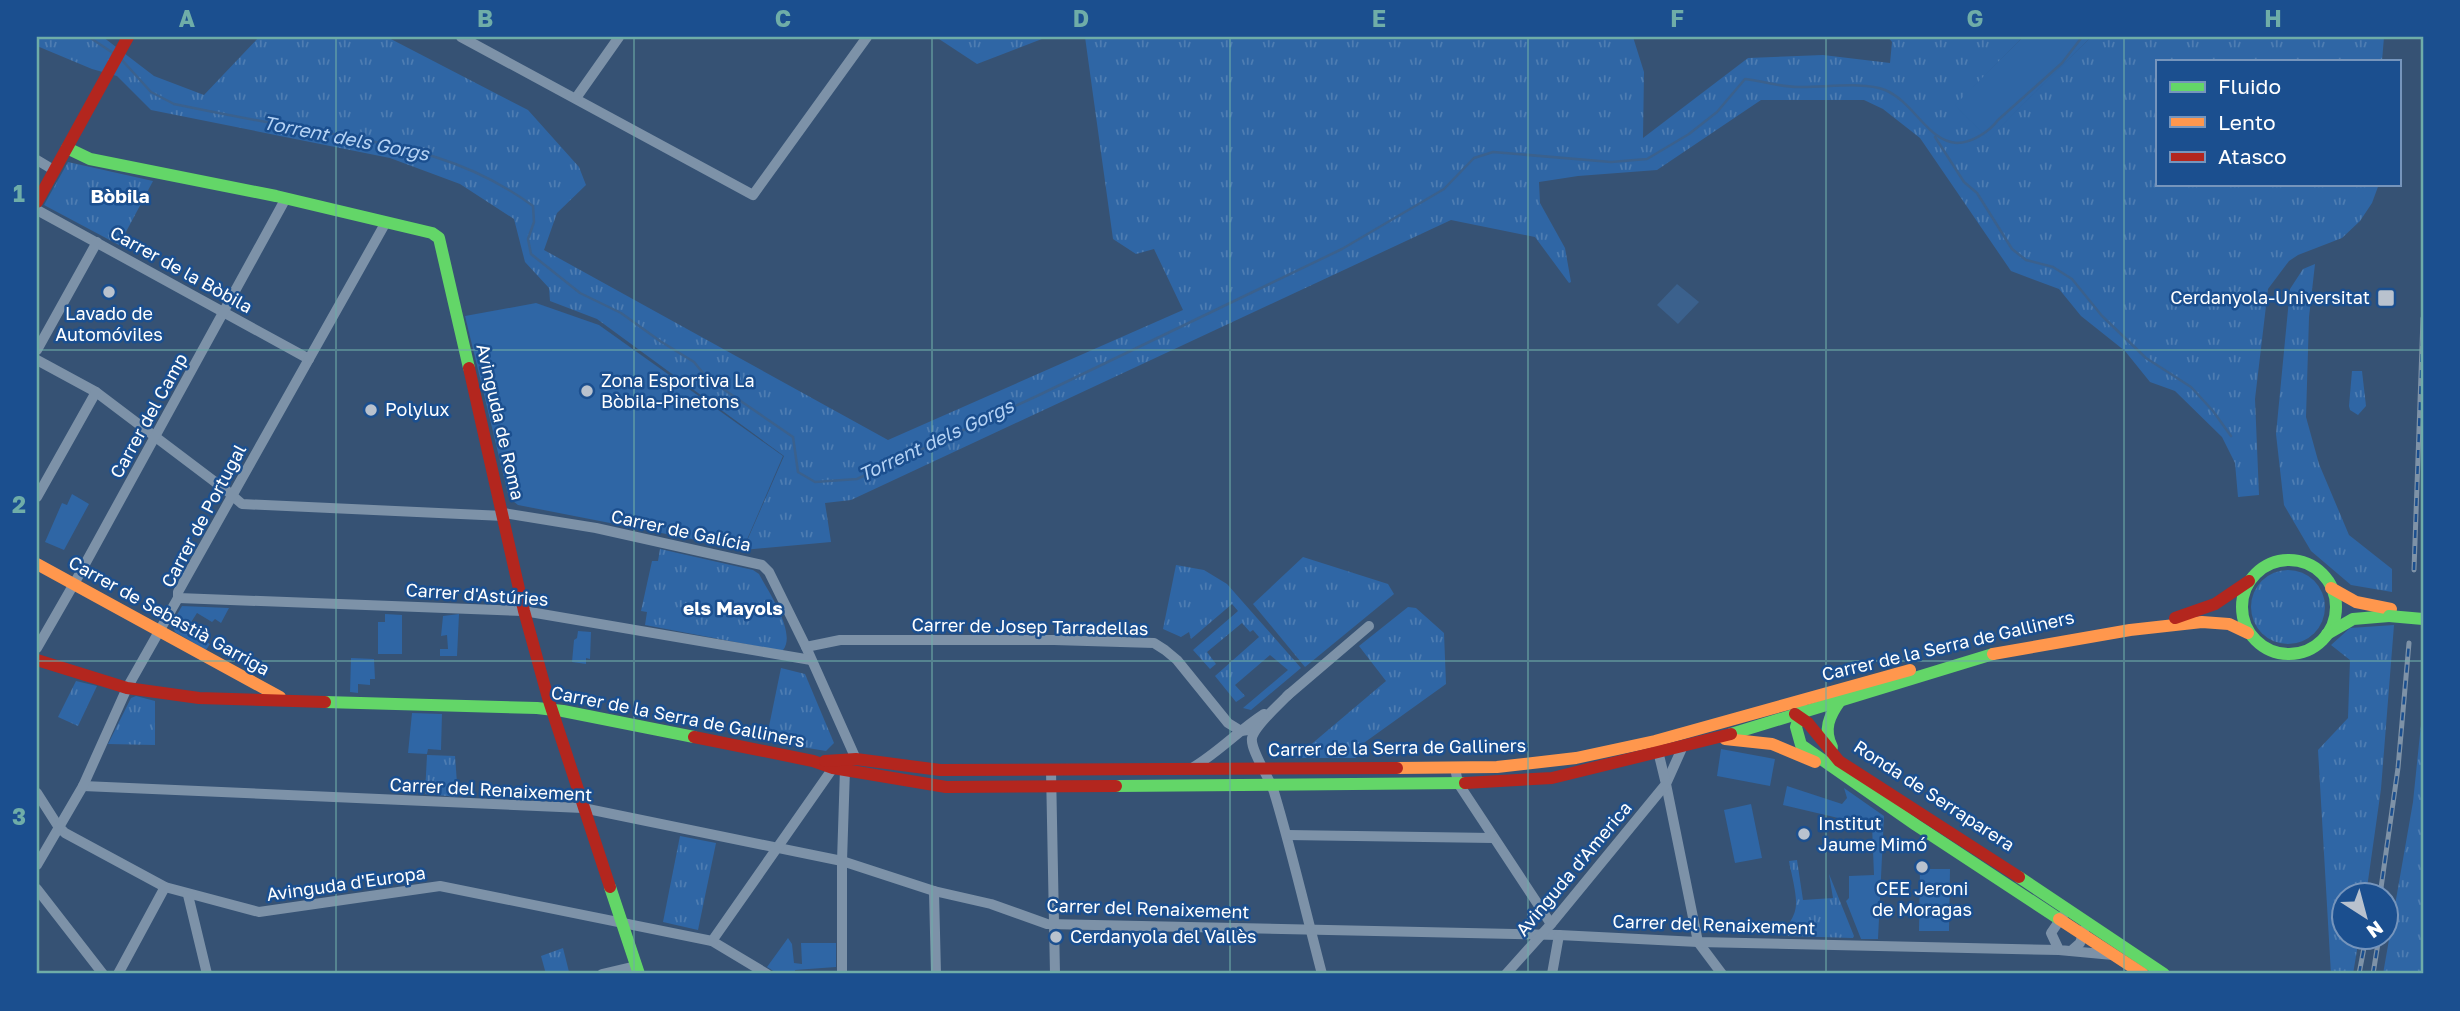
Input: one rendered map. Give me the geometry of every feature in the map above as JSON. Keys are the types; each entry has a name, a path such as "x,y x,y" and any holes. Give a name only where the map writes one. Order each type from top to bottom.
{"street":[{"path":"37,202 70,149 108,70 128,37"},
{"path":"461,37 754,195 867,37"},
{"path":"576,98 619,37"},
{"name":"Avinguda de Roma","path":"70,149 90,159 286,198 432,233 439,238 524,611 551,710 637,970"},
{"path":"37,160 52,169 56,168"},
{"name":"Carrer del Camp","path":"37,648 286,198"},
{"name":"Carrer de la Bòbila","path":"37,210 309,359"},
{"name":"Carrer de Portugal","path":"37,865 83,786 127,688 178,598 178,592 386,222"},
{"path":"37,350 97,242"},
{"path":"37,360 96,392 232,496"},
{"path":"37,497 96,392"},
{"name":"Carrer de Galícia","path":"232,496 242,504 503,514 596,528 762,565 769,572 806,647 856,759"},
{"path":"2331,588 2335,614 2327,634 2309,649 2290,654 2270,651 2260,646 2248,633 2243,608 2249,581 2257,571 2271,563 2293,560 2317,570 2331,588 2356,602 2390,613 2423,619"},
{"name":"Carrer de Sebastià Garriga","path":"37,564 284,699"},
{"name":"Carrer de la Serra de Galliners","path":"37,660 127,688 199,698 551,710 813,761 839,769 946,786 1052,788 1243,786 1271,783 1458,783 1552,778 1656,747 1726,720 1828,691 2030,642 2188,615 2229,597 2249,581"},
{"name":"Carrer d'Astúries","path":"178,598 524,611 811,660"},
{"path":"2327,634 2353,620 2390,613 2423,612"},
{"name":"Carrer de la Serra de Galliners","path":"813,761 856,759 940,770 1497,767 1683,746 1798,715 1946,667 2086,637 2202,622 2229,624 2248,633"},
{"path":"1227,745 1370,626"},
{"name":"Carrer de Josep Tarradellas","path":"806,647 840,640 1154,643 1177,660 1225,719 1241,731"},
{"path":"248,699 253,682"},
{"path":"1726,720 1736,722 1784,712 1798,715 1803,707 1820,699 1828,691"},
{"path":"1254,753 1252,741 1255,729 1289,694"},
{"name":"Ronda de Serraparera","path":"1840,700 1828,720 1826,736 1836,753 2020,872 2028,884"},
{"name":"Ronda de Serraparera","path":"1798,715 1796,734 1801,745 1916,825 2084,932 2143,974"},
{"name":"Ronda de Serraparera","path":"1798,715 1812,727 1839,761 2164,974"},
{"path":"1225,719 1230,733 1227,745"},
{"path":"1241,731 1255,729"},
{"name":"Ronda de Serraparera","path":"1705,741 1740,739 1770,743 1809,759 1908,823 1916,825"},
{"path":"1189,769 1235,742 1241,743 1254,753 1265,768 1287,835 1322,974"},
{"name":"Avinguda d'America","path":"1506,974 1666,784 1683,746"},
{"path":"1656,747 1698,942 1722,974"},
{"path":"712,941 778,847 839,769 856,765 856,759"},
{"path":"903,779 900,772 904,765"},
{"path":"1455,768 1458,783 1551,923"},
{"path":"839,769 842,974"},
{"path":"1051,770 1055,974"},
{"name":"Carrer del Renaixement","path":"83,786 583,808 842,861 934,891 991,904 1047,924 1559,935 1698,942 2059,950"},
{"name":"Avinguda d'Europa","path":"37,793 65,833 165,887 188,895 259,912 440,886 712,941 767,974"},
{"path":"1287,835 1493,838"},
{"path":"2028,884 2061,917 2051,933 2059,950 2113,955"},
{"path":"118,974 165,887"},
{"path":"934,891 936,974"},
{"path":"38,892 103,974"},
{"path":"188,895 207,974"},
{"path":"2071,951 2080,943 2084,932 2112,945 2124,946"},
{"path":"1552,974 1559,935"},
{"path":"602,974 637,970"}],"green space":[{"path":"37,37 103,37 154,76 204,95 259,37 387,37 528,110 579,167 586,185 557,213 544,250 888,440 1183,310 1154,249 1136,254 1113,239 1085,37 1633,37 1644,72 1643,138 1748,58 1823,55 1890,63 1892,42 1888,37 2023,37 1956,105 1988,138 2091,37 2384,37 2382,60 2156,60 2156,186 2378,186 2372,203 2360,221 2342,238 2289,261 2268,289 2255,399 2259,495 2238,497 2235,463 2222,437 2175,391 2150,382 2125,351 2081,316 2059,289 2011,271 1920,138 1883,109 1864,100 1761,100 1657,170 1539,182 1540,203 1565,248 1571,282 1569,283 1535,237 1451,220 851,500 825,503 831,542 743,550 784,456 597,319 550,301 549,288 525,262 514,219 460,184 390,158 151,110 117,76 92,69 37,46"},
{"path":"936,37 1047,37 977,64"},
{"path":"2023,37 2091,37 1988,139 1955,105"},
{"path":"68,162 153,181 119,245 44,205"},
{"path":"2315,264 2309,317 2306,417 2319,464 2349,535 2392,569 2392,592 2351,585 2311,551 2284,505 2276,434 2290,289 2303,269"},
{"name":"Zona Esportiva La Bòbila-Pinetons","path":"536,303 599,325 783,456 743,549 518,505 509,498 465,316"},
{"path":"2352,371 2362,371 2366,406 2358,415 2350,410 2349,406"},
{"path":"72,494 89,504 64,550 45,542 62,503 67,505"},
{"path":"660,549 753,570 759,574 784,623 786,643 783,650 645,625 647,612 641,611 652,561 658,561"},
{"path":"1303,557 1388,584 1394,594 1305,667 1253,604"},
{"path":"1176,565 1204,570 1227,584 1301,668 1251,710 1243,708 1288,670 1270,655 1235,685 1245,696 1236,702 1215,676 1259,637 1242,623 1207,652 1216,664 1210,669 1193,650 1238,611 1232,604 1191,639 1189,632 1181,637 1163,629"},
{"path":"2288,570 2302,573 2314,581 2322,593 2325,607 2322,621 2314,633 2302,641 2288,644 2274,641 2262,633 2254,621 2251,607 2254,593 2262,581 2274,573"},
{"path":"182,606 229,608 221,623 215,619 212,622 197,613 186,630 210,644 206,650 175,632 172,623"},
{"path":"1408,607 1416,608 1444,633 1446,684 1354,750 1356,758 1295,758 1386,681 1359,646"},
{"path":"385,614 402,615 402,654 378,654 378,622 385,622"},
{"path":"459,614 457,656 440,656 440,649 448,649 447,635 441,636 443,616"},
{"path":"2394,625 2381,789 2368,881 2330,881 2330,951 2357,951 2353,974 2331,974 2318,750 2348,718 2350,660 2331,645 2350,628"},
{"path":"578,631 591,632 590,659 586,658 586,664 572,662 574,640"},
{"path":"351,658 374,659 375,679 370,679 370,685 358,684 358,693 350,692"},
{"path":"781,668 805,674 834,743 826,751 766,741"},
{"path":"76,681 97,686 78,726 58,717"},
{"path":"136,696 155,701 155,745 108,744 131,698"},
{"path":"2423,705 2423,974 2383,974 2387,951 2400,951 2399,881 2413,802"},
{"path":"412,713 442,714 441,750 428,749 427,754 408,753"},
{"path":"1721,749 1775,759 1770,786 1717,776"},
{"path":"427,755 455,756 458,797 425,794"},
{"path":"1787,786 1842,804 1847,798 1844,788 1884,816 1878,939 1861,939 1846,901 1849,898 1849,876 1874,875 1872,826 1783,805"},
{"path":"1751,804 1762,858 1735,863 1724,810"},
{"path":"680,836 716,843 698,930 663,922"},
{"path":"1797,860 1803,900 1833,898 1829,874 1853,938 1788,936 1789,924 1796,906 1789,861"},
{"path":"1920,869 1950,869 1949,931 1919,931"},
{"path":"788,938 792,944 794,963 802,964 801,943 836,943 836,967 778,974 767,967"},
{"path":"563,948 569,972 546,974 541,956"}],"shaded area":[{"path":"1677,284 1699,302 1678,324 1657,305"}],"waterway":[{"name":"Torrent dels Gorgs","path":"89,37 113,53"},
{"name":"Torrent dels Gorgs","path":"121,59 151,92 174,104 403,148 456,164 508,189 533,206 534,222 528,239 531,254 580,293 621,313 694,362 707,378 793,437 798,472 815,482 857,479 1037,396 1342,249 1444,189 1474,158 1493,152 1611,162 1647,159 1689,134 1717,112 1745,79 1792,87 1876,87 1904,103 1938,136 1947,141 1963,142 1980,136 1990,128 2062,63 2082,37"},
{"path":"1935,137 1964,182 1977,193 2012,249 2026,260 2053,267 2072,279 2102,316 2146,358 2191,387 2231,436"}],"railway":[{"path":"2414,570 2423,318"},
{"path":"2382,881 2398,768 2409,643"},
{"path":"2359,974 2363,951"},
{"path":"2373,974 2377,951"}],"traffic: fast":[{"path":"67,148 90,159 276,196 432,233 439,238 469,368"},
{"path":"2289,560 2307,564 2322,574 2332,589 2336,607 2332,625 2322,640 2307,650 2289,654 2271,650 2256,640 2246,625 2242,607 2246,589 2256,574 2271,564 2289,560"},
{"path":"2327,634 2353,619 2389,616"},
{"path":"2389,616 2423,619"},
{"path":"1731,734 1993,654"},
{"path":"1832,747 1828,723 1840,701"},
{"path":"325,702 537,708 694,737"},
{"path":"1802,709 1796,727 1801,745 2059,919"},
{"path":"1116,786 1465,783"},
{"path":"2019,877 2164,974"},
{"path":"610,887 639,974"}],"traffic: slow":[{"path":"37,564 280,697"},
{"path":"2331,588 2356,602 2391,609"},
{"path":"1993,654 2130,630 2202,622 2229,624 2248,633"},
{"path":"1397,768 1497,767 1576,758 1655,741 1910,670"},
{"path":"1725,739 1772,744 1815,762"},
{"path":"2059,919 2143,974"}],"traffic: jam":[{"path":"37,202 128,37"},
{"path":"469,368 524,611 548,698 610,887"},
{"path":"2175,618 2215,604 2249,581"},
{"path":"37,660 127,688 199,698 325,702"},
{"path":"1795,714 1808,723 1839,761 2019,877"},
{"path":"1465,783 1552,778 1731,734"},
{"path":"694,737 813,761 833,768 946,787 1116,786"},
{"path":"825,761 856,759 940,770 1397,768"}],"place":[{"name":"Lavado de Automóviles","path":"109,292"},
{"name":"Cerdanyola-Universitat","path":"2386,298"},
{"name":"Zona Esportiva La Bòbila-Pinetons","path":"587,391"},
{"name":"Polylux","path":"371,410"},
{"name":"Institut Jaume Mimó","path":"1804,834"},
{"name":"CEE Jeroni de Moragas","path":"1922,867"},
{"name":"Cerdanyola del Vallès","path":"1056,937"}],"district":[{"name":"Bòbila","path":"120,196"},
{"name":"els Mayols","path":"733,608"}]}
